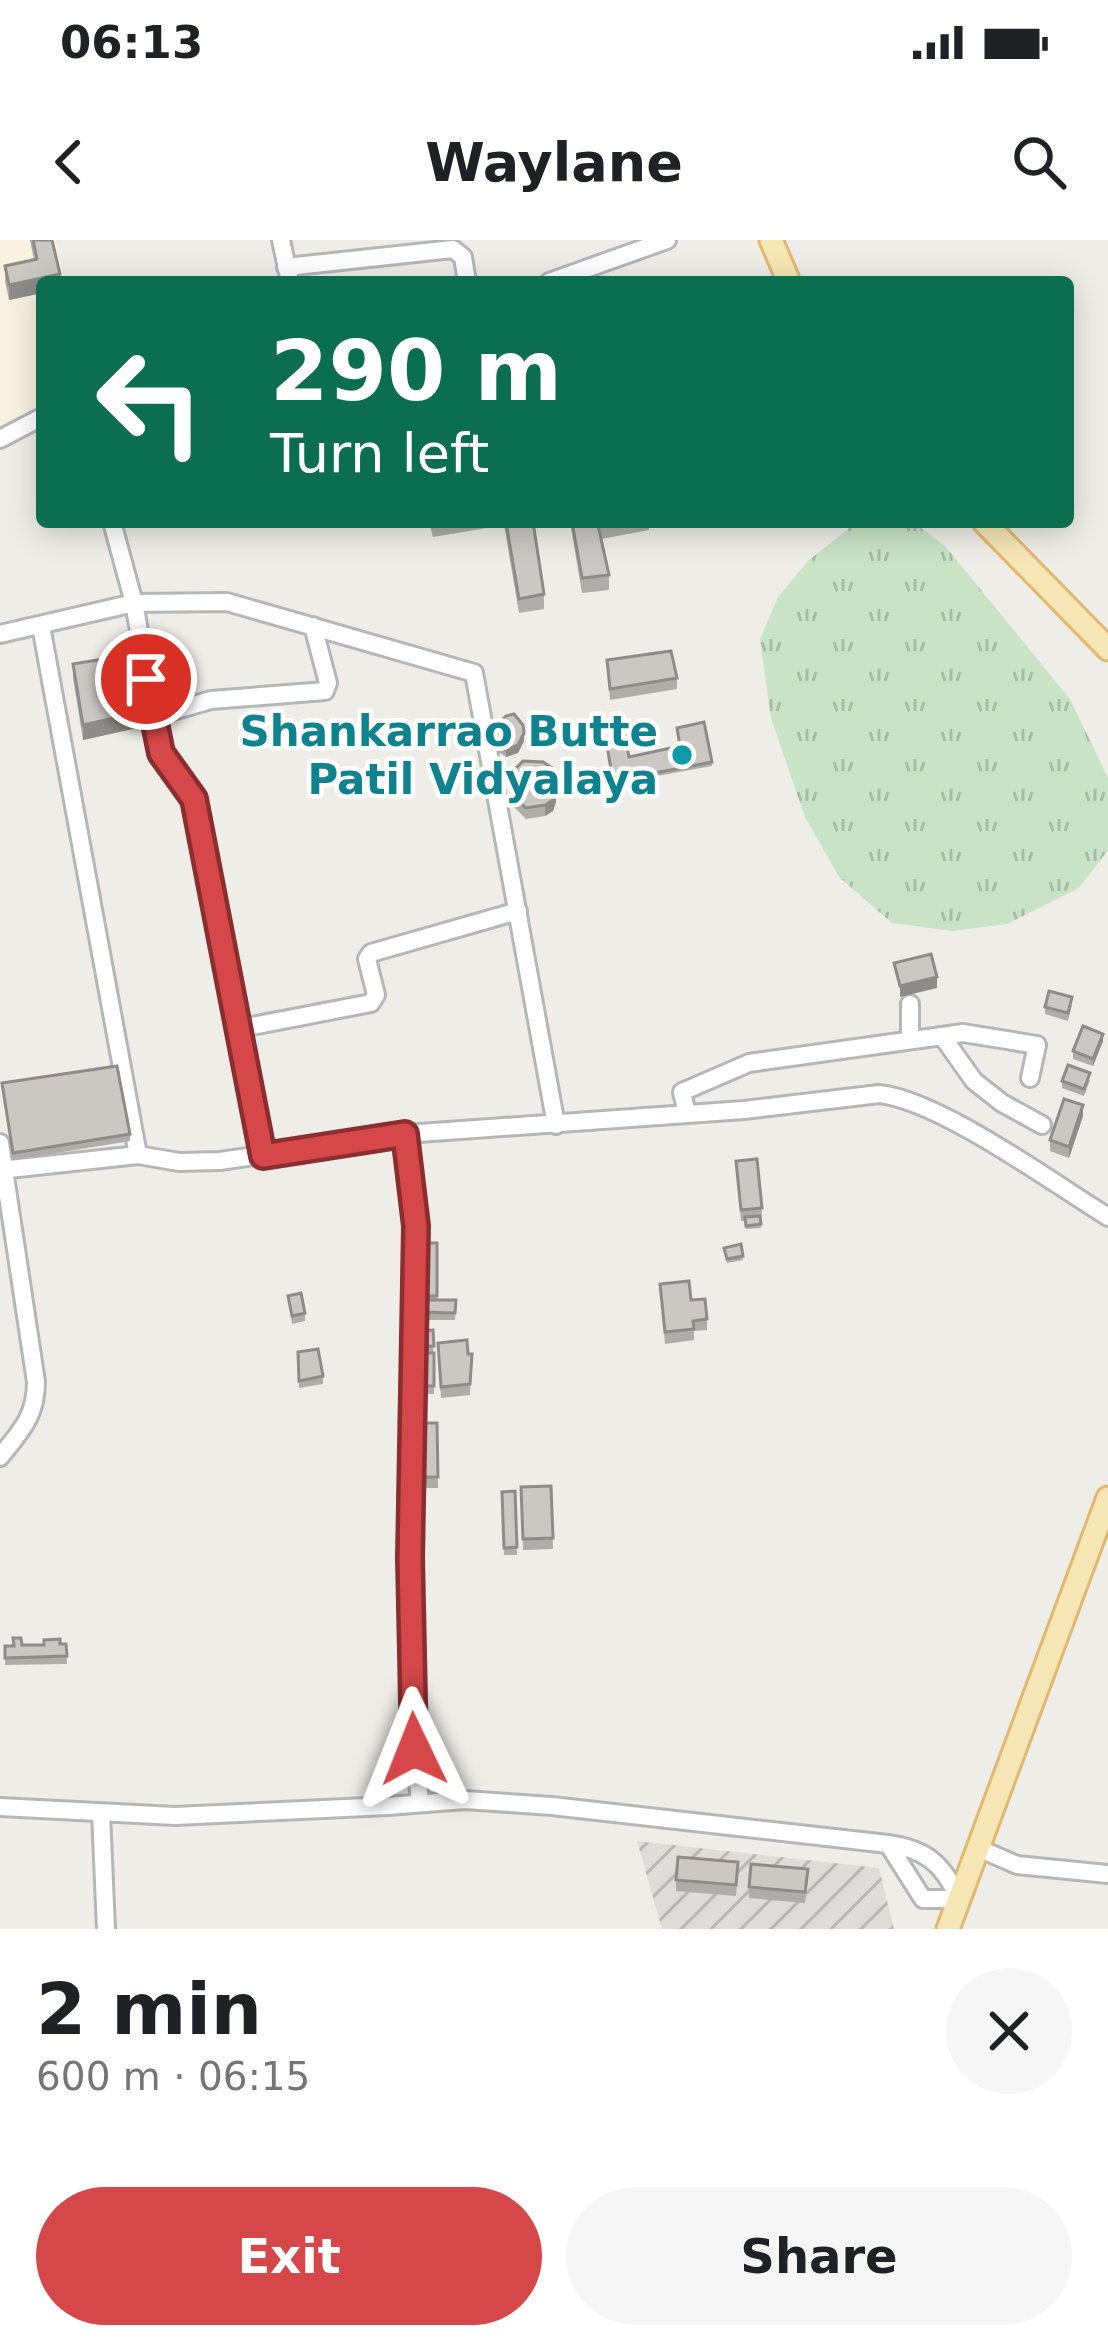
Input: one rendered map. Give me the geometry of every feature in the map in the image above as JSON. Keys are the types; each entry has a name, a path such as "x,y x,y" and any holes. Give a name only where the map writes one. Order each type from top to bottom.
{"main road":[{"path":"771,240 786,276"},
{"path":"990,528 1108,649"},
{"path":"948,1929 1108,1498"}],"street":[{"path":"281,240 288,274 453,249 463,257 465,276"},
{"path":"566,276 667,240"},
{"path":"0,439 36,419"},
{"path":"114,528 134,603 161,753 194,799 263,1156"},
{"path":"0,634 134,603 227,602 474,673 556,1125"},
{"path":"41,626 138,1155"},
{"path":"152,717 212,700 325,691 328,683 313,626"},
{"path":"236,1029 371,1003 376,994 367,959 370,953 518,911"},
{"path":"910,1004 910,1040"},
{"path":"687,1114 682,1092 748,1063 942,1036 963,1034 1037,1045 1030,1078"},
{"path":"942,1036 974,1081 1042,1125"},
{"path":"3,1170 138,1155 179,1162 263,1156 405,1134 687,1114 879,1094 898,1096 943,1116 1108,1217"},
{"path":"405,1134 416,1226 411,1718 420,1801"},
{"path":"0,1143 36,1382 31,1419 0,1457"},
{"path":"0,1807 176,1816 420,1801 552,1806 888,1844 914,1848 948,1874 959,1899 923,1899 888,1844"},
{"path":"101,1814 106,1929"},
{"path":"978,1848 1017,1865 1108,1874"}],"shaded area":[{"path":"0,240 56,240 64,276 36,276 36,407 0,426"},
{"path":"637,1841 879,1868 894,1929 662,1929"}],"green space":[{"path":"849,528 921,528 945,546 1070,699 1108,778 1108,850 1079,888 1007,924 952,931 892,923 839,877 805,817 771,718 760,639 778,597 809,560"}],"building":[{"path":"33,240 52,240 60,274 9,285 5,266 37,259"},
{"path":"507,528 534,528 544,594 519,599"},
{"path":"573,528 599,528 609,575 582,578"},
{"path":"671,651 677,678 610,689 607,660"},
{"path":"122,656 137,713 83,725 73,664"},
{"path":"514,714 524,733 518,745 506,750 495,742 493,728"},
{"name":"Shankarrao Butte Patil Vidyalaya","path":"704,722 712,762 613,781 606,740 625,736 629,757 680,746 677,728"},
{"path":"523,761 543,762 552,768 553,800 526,808 513,795 508,776"},
{"path":"931,954 937,977 900,986 894,963"},
{"path":"1049,991 1072,997 1068,1013 1045,1007"},
{"path":"1083,1026 1103,1034 1093,1059 1073,1051"},
{"path":"1068,1065 1090,1073 1084,1089 1062,1081"},
{"path":"117,1066 130,1134 13,1153 2,1083"},
{"path":"1064,1099 1083,1105 1069,1147 1050,1140"},
{"path":"757,1159 762,1208 741,1210 736,1161"},
{"path":"760,1216 761,1224 746,1226 745,1217"},
{"path":"418,1243 437,1243 437,1296 417,1296"},
{"path":"741,1244 743,1256 727,1259 724,1248"},
{"path":"689,1281 691,1300 705,1299 707,1319 693,1321 694,1329 665,1332 660,1284"},
{"path":"301,1293 305,1313 292,1316 288,1296"},
{"path":"417,1300 456,1300 455,1313 417,1312"},
{"path":"433,1330 434,1346 417,1347 416,1331"},
{"path":"467,1340 468,1354 472,1354 470,1384 441,1387 438,1343"},
{"path":"318,1349 323,1376 299,1381 298,1352"},
{"path":"418,1353 434,1353 434,1386 418,1386"},
{"path":"418,1423 437,1423 438,1477 418,1477"},
{"path":"551,1486 553,1538 523,1539 521,1487"},
{"path":"515,1491 517,1547 504,1548 502,1492"},
{"path":"13,1638 21,1638 22,1645 60,1639 60,1644 66,1644 67,1656 5,1658 5,1646 14,1646"},
{"path":"678,1857 738,1862 736,1885 676,1880"},
{"path":"751,1864 808,1869 805,1892 749,1887"}],"place":[{"name":"Shankarrao Butte Patil Vidyalaya","path":"682,755"}],"route":[{"path":"146,679 161,753 194,799 263,1156 405,1134 416,1226 410,1558 414,1749"}]}
